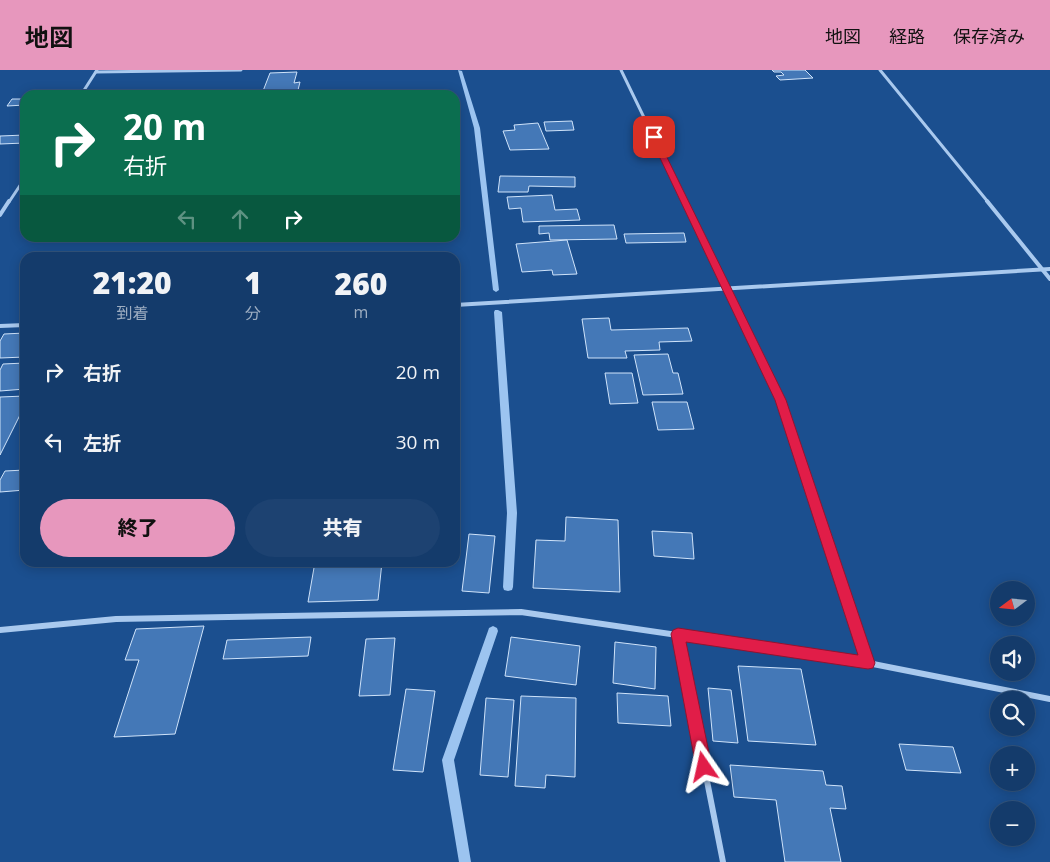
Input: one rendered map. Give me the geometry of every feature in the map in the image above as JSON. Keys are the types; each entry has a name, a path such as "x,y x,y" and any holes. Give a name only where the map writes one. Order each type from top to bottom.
{"street":[{"path":"84,90 97,71 241,70"},
{"path":"621,70 780,400 868,663"},
{"path":"880,70 1050,279"},
{"path":"0,215 20,185"},
{"path":"460,305 727,287 1050,269"},
{"path":"0,326 20,325"},
{"path":"0,630 116,618 521,612 868,663 1050,699"},
{"path":"678,634 723,862"}],"building":[{"path":"772,70 805,70 813,78 780,80 776,76 784,75 781,72 774,72"},
{"path":"297,72 294,83 300,82 298,90 263,90 270,73"},
{"path":"12,99 20,99 20,105 7,106"},
{"path":"572,121 574,130 546,131 544,122"},
{"path":"538,123 549,149 510,150 503,131 515,130 514,125"},
{"path":"20,135 20,143 0,144 0,136"},
{"path":"500,176 575,177 575,187 529,186 528,192 498,192"},
{"path":"552,195 555,210 577,209 580,220 523,222 521,208 509,209 507,197"},
{"path":"614,225 617,239 550,240 549,233 539,234 539,226"},
{"path":"684,233 686,242 626,243 624,234"},
{"path":"567,240 577,274 553,275 552,270 522,272 516,244"},
{"path":"609,318 611,330 688,328 692,341 659,342 660,350 625,351 627,358 588,358 582,319"},
{"path":"20,333 20,357 0,358 0,341 4,334"},
{"path":"668,354 673,373 678,373 683,394 643,395 634,355"},
{"path":"20,363 20,389 0,391 0,370 3,364"},
{"path":"605,373 632,373 638,403 610,404"},
{"path":"20,396 20,415 0,455 0,397"},
{"path":"652,402 687,402 694,429 658,430"},
{"path":"20,470 20,490 0,492 0,480 5,471"},
{"path":"566,517 618,520 620,592 533,588 536,540 565,541"},
{"path":"652,531 692,533 694,559 654,556"},
{"path":"469,534 495,536 489,593 462,591"},
{"path":"314,567 381,567 378,600 308,602"},
{"path":"204,626 175,734 114,737 139,660 125,660 136,629"},
{"path":"311,637 308,656 223,659 227,640"},
{"path":"511,637 580,646 576,685 505,676"},
{"path":"395,638 390,695 359,696 366,639"},
{"path":"615,642 656,647 655,689 613,683"},
{"path":"738,666 801,669 816,745 748,741"},
{"path":"708,688 731,690 738,743 713,741"},
{"path":"406,689 435,691 423,772 393,770"},
{"path":"617,693 668,696 671,726 618,723"},
{"path":"521,696 576,698 575,777 546,775 545,788 515,786"},
{"path":"486,698 514,700 508,777 480,775"},
{"path":"899,744 953,747 961,773 906,770"},
{"path":"730,765 823,771 826,785 842,786 846,809 830,808 841,862 785,862 776,800 734,797"}],"waterway":[{"path":"460,71 477,128 496,290"},
{"path":"498,312 512,513 508,587"},
{"path":"465,862 448,760 493,631"}],"route":[{"path":"654,137 780,400 868,663 678,634 704,767"}]}
